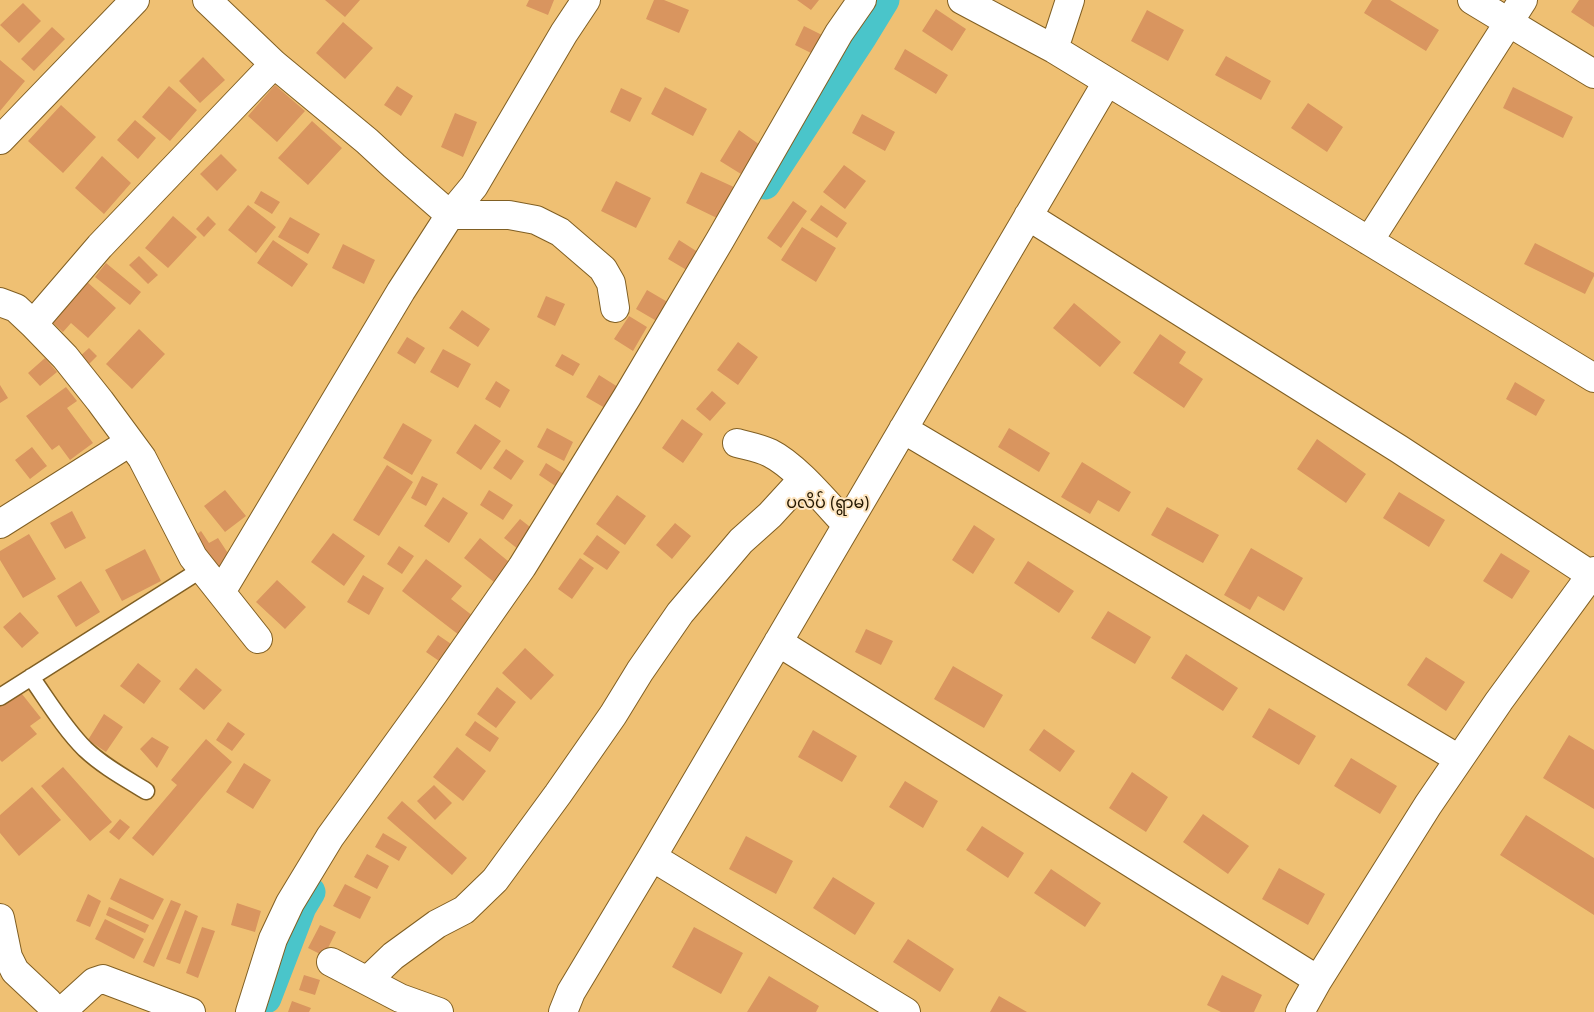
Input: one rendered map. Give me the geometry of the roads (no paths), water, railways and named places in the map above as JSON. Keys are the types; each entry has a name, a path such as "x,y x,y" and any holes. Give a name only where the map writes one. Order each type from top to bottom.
{"street":[{"path":"0,140 135,0"},
{"path":"207,0 274,64 367,140 450,215 508,215 536,220 560,232 603,269 611,282 615,308"},
{"path":"222,592 401,291 450,215 474,186 564,33 586,0"},
{"path":"250,1012 273,939 290,903 320,853 522,567 701,273 839,33 862,0"},
{"path":"962,0 1054,49 1594,378"},
{"path":"1054,49 1070,0"},
{"path":"1472,0 1516,11 1594,74"},
{"path":"1369,241 1516,11"},
{"path":"33,324 100,246 274,64"},
{"path":"563,1012 571,992 1107,82"},
{"path":"1028,216 1399,449 1592,573 1499,701 1428,805 1318,980 1300,1012"},
{"path":"0,302 16,308 33,324 71,364 100,401 142,458 193,557 258,639"},
{"path":"903,429 1459,759"},
{"path":"0,524 130,442"},
{"path":"737,443 770,453 780,459 803,479 846,524"},
{"path":"368,980 393,956 437,924 464,910 495,880 564,786 680,613 741,541 770,515 803,479"},
{"path":"778,642 1318,980"},
{"path":"652,857 906,1012"},
{"path":"0,918 8,957 15,971 56,1012"},
{"path":"331,962 400,998 438,1012"},
{"path":"61,1012 94,982 103,979 191,1012"}],"lane":[{"path":"0,697 202,569"},
{"path":"31,677 59,717 85,748 109,768 146,791"}],"waterway":[{"path":"765,184 884,0"},
{"path":"266,998 301,907 310,892"}],"district":[{"name":"ပလိပ် (ရွာမ)","path":"828,505"}]}
